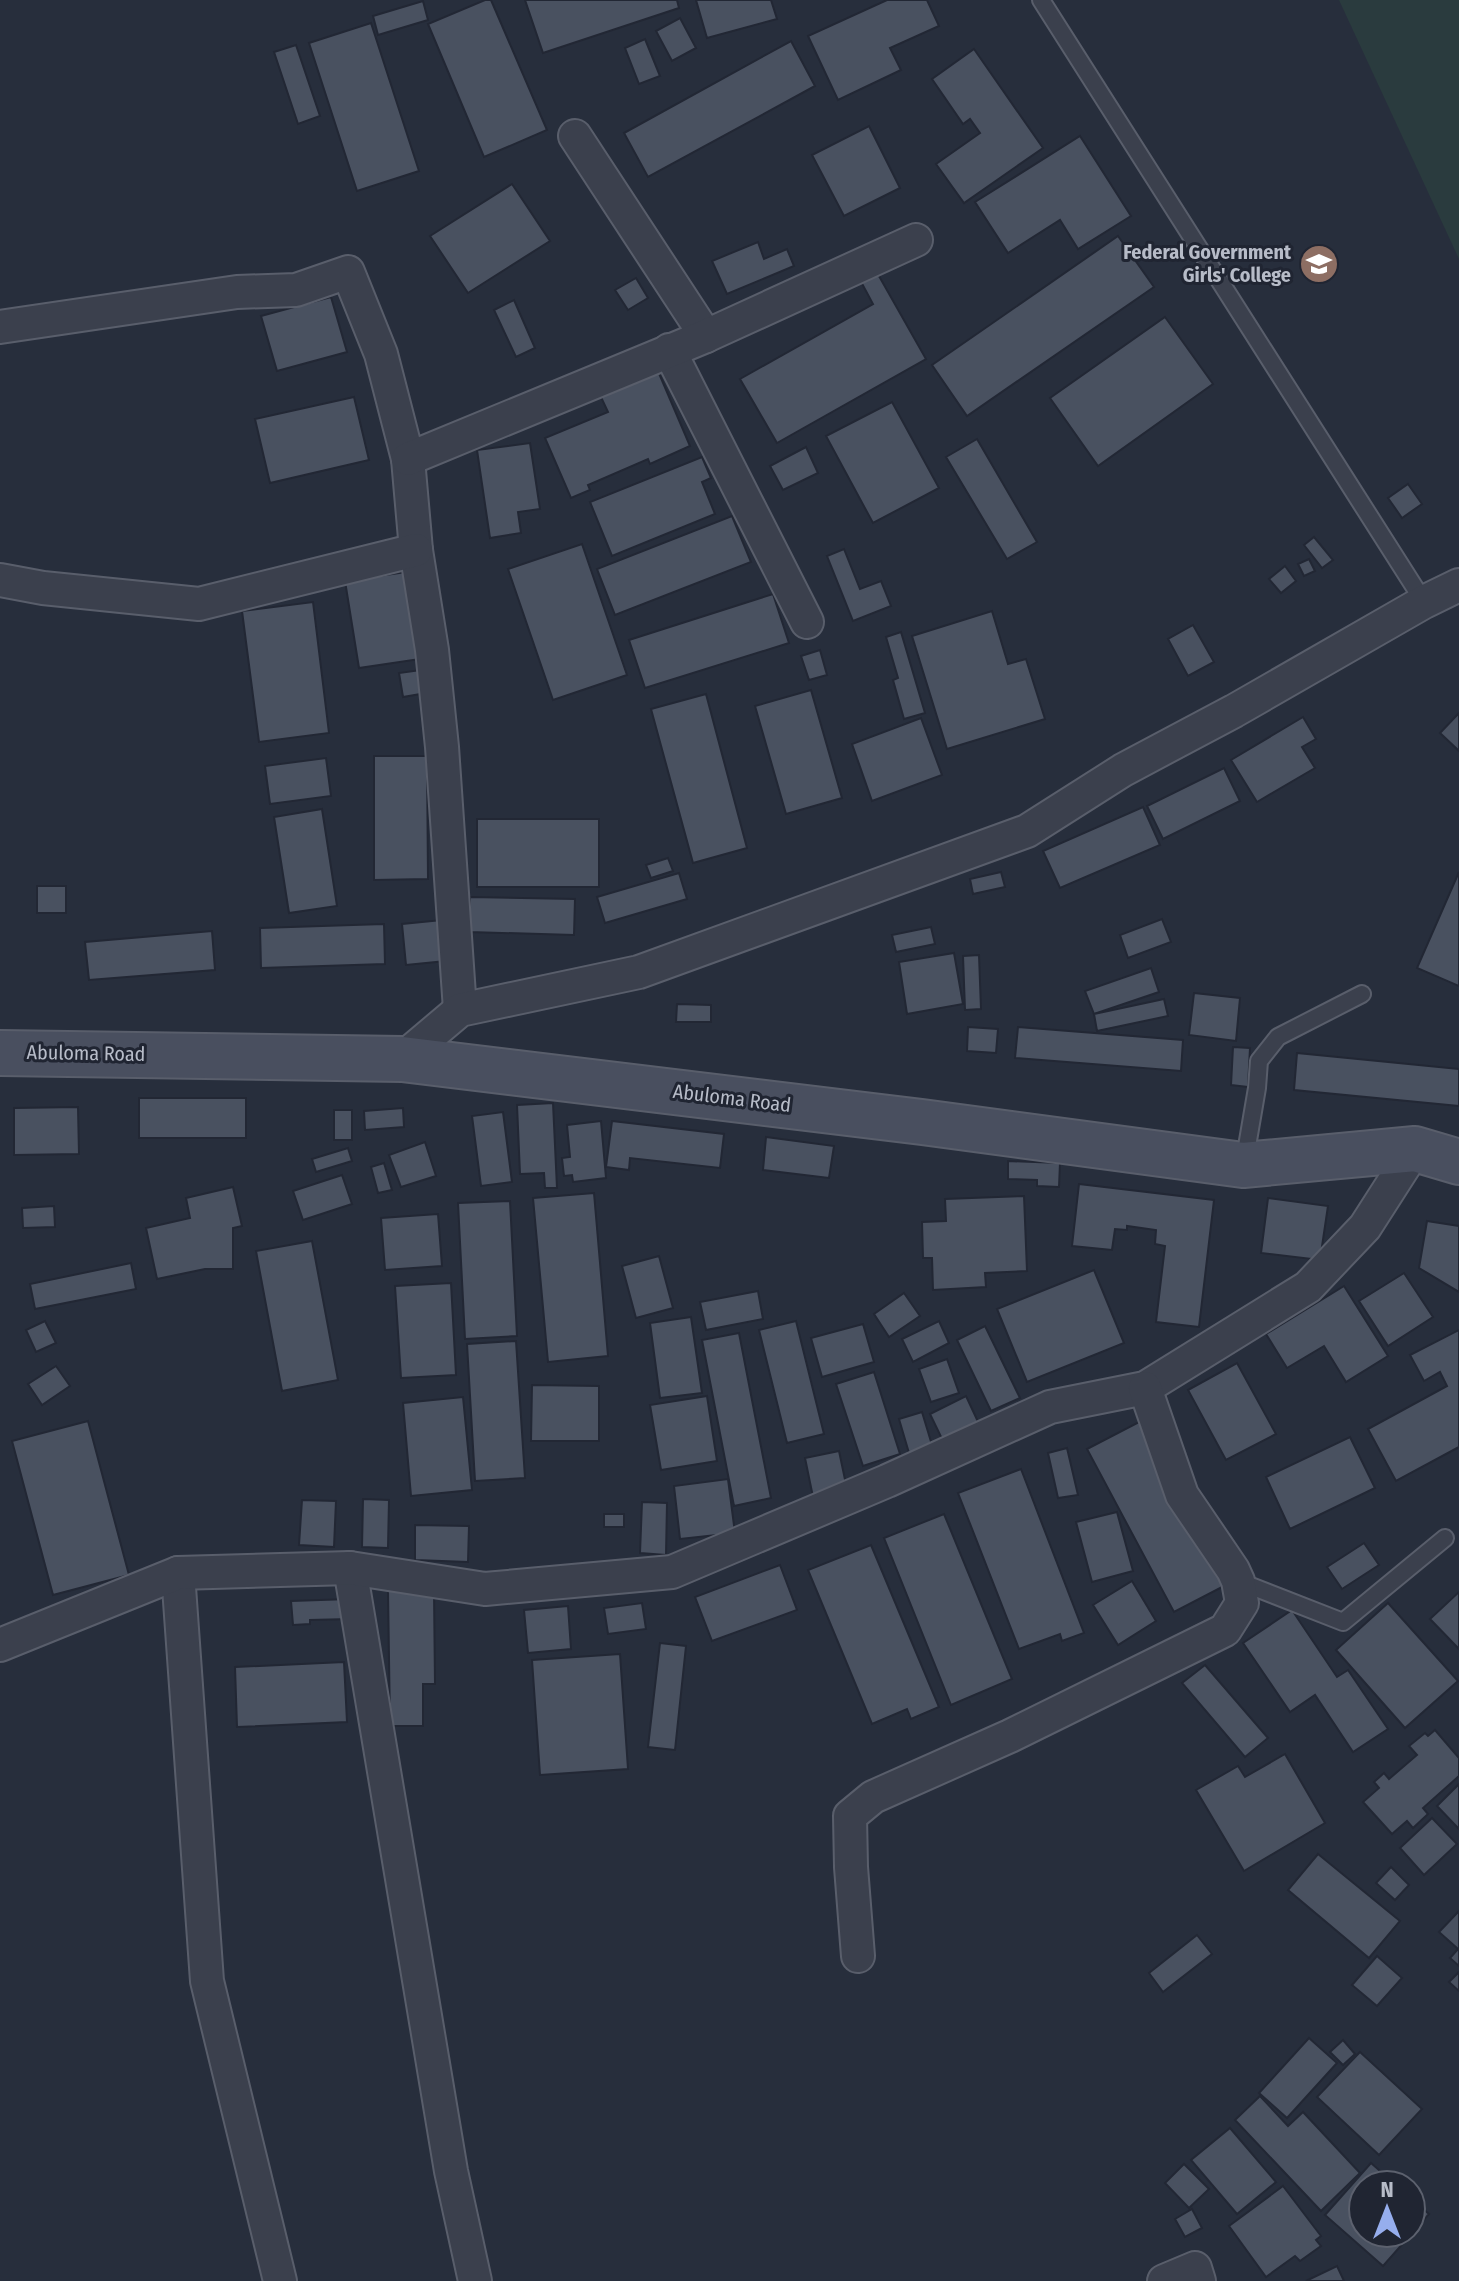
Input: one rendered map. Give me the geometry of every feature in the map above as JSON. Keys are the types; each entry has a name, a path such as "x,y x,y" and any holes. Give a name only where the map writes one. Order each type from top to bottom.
{"street":[{"path":"575,136 706,336"},
{"path":"408,459 706,336 916,240"},
{"path":"0,327 237,292 296,290 348,272 381,354 408,459 416,550 432,650 442,747 460,1010"},
{"path":"669,350 807,622"},
{"path":"0,580 43,588 199,604 416,550"},
{"path":"402,1059 460,1010 639,972 1027,831 1123,770 1459,585"},
{"name":"Abuloma Road","path":"0,1053 402,1059 906,1120 1243,1165 1415,1149 1459,1162"},
{"path":"0,1645 178,1573 350,1568 485,1589 672,1572 887,1481 1050,1407 1145,1388 1308,1287 1365,1227 1415,1149"},
{"path":"858,1956 850,1816 873,1797 1010,1736 1225,1630 1242,1603 1238,1581 1182,1495 1145,1388"},
{"path":"350,1568 451,2171 475,2281"},
{"path":"178,1573 207,1981 280,2281"},
{"path":"1164,2281 1195,2268 1199,2281"}],"lane":[{"path":"1041,0 1424,602"},
{"path":"1243,1165 1259,1061 1278,1037 1362,994"},
{"path":"1238,1581 1343,1622 1445,1538"}],"shaded area":[{"path":"1339,0 1459,0 1459,259"}],"building":[{"path":"491,0 547,130 484,157 428,24"},
{"path":"525,0 677,0 679,8 543,53"},
{"path":"696,0 771,0 777,19 707,38"},
{"path":"887,0 927,0 939,26 890,48 901,70 838,100 808,36"},
{"path":"423,1 428,20 378,35 373,16"},
{"path":"680,18 696,48 672,61 656,31"},
{"path":"371,23 419,171 357,191 309,43"},
{"path":"645,39 660,76 639,84 625,48"},
{"path":"791,41 815,86 648,177 624,133"},
{"path":"296,45 320,116 298,124 274,52"},
{"path":"974,49 1043,148 964,203 936,164 980,133 970,119 963,124 932,79"},
{"path":"869,126 900,188 844,216 812,155"},
{"path":"1080,136 1131,216 1078,249 1060,220 1008,253 975,202"},
{"path":"512,184 550,241 468,293 430,236"},
{"path":"1118,236 1154,287 967,416 932,365"},
{"path":"758,242 764,259 787,249 794,266 727,294 712,261"},
{"path":"875,269 926,359 777,443 740,379 873,304 859,278"},
{"path":"636,278 648,298 628,310 615,290"},
{"path":"331,297 347,352 277,371 261,316"},
{"path":"514,300 535,348 516,357 494,310"},
{"path":"1165,317 1213,384 1098,466 1050,398"},
{"path":"658,371 690,446 650,464 648,459 588,485 590,490 571,498 545,438 608,412 600,395"},
{"path":"354,397 369,460 270,483 255,419"},
{"path":"892,402 939,488 873,523 826,436"},
{"path":"977,439 1037,542 1007,559 946,457"},
{"path":"530,443 540,509 518,512 521,533 490,538 477,450"},
{"path":"806,447 818,473 783,490 770,466"},
{"path":"702,457 711,478 702,482 715,514 612,556 590,502"},
{"path":"1408,484 1422,504 1402,518 1388,498"},
{"path":"732,516 751,562 615,615 597,569"},
{"path":"1314,537 1333,560 1322,568 1304,545"},
{"path":"582,544 627,675 553,700 508,569"},
{"path":"844,549 860,589 881,581 891,606 853,621 827,556"},
{"path":"1309,559 1315,571 1304,576 1298,564"},
{"path":"1285,566 1296,581 1281,593 1269,579"},
{"path":"406,572 420,659 359,668 345,581"},
{"path":"773,594 789,643 645,688 629,640"},
{"path":"313,602 329,733 259,742 242,611"},
{"path":"992,611 1008,664 1026,659 1045,719 947,749 912,636"},
{"path":"1193,625 1214,662 1188,676 1168,639"},
{"path":"901,632 925,713 904,719 893,680 898,678 886,637"},
{"path":"820,650 827,675 809,680 801,656"},
{"path":"428,669 432,692 403,697 399,673"},
{"path":"811,690 842,798 786,814 755,706"},
{"path":"706,694 747,848 693,863 651,709"},
{"path":"1459,713 1459,751 1440,733"},
{"path":"1303,717 1316,739 1302,747 1315,768 1257,802 1231,760"},
{"path":"921,718 942,775 872,801 852,744"},
{"path":"374,756 427,756 428,879 374,880"},
{"path":"326,758 331,796 270,804 265,766"},
{"path":"1224,768 1240,801 1163,839 1147,806"},
{"path":"1143,807 1160,845 1060,888 1043,851"},
{"path":"322,809 337,906 289,913 274,817"},
{"path":"477,819 599,819 599,887 477,887"},
{"path":"668,858 673,871 651,878 646,865"},
{"path":"1001,872 1005,887 973,894 970,879"},
{"path":"1459,872 1459,986 1417,968"},
{"path":"679,873 687,899 605,923 597,897"},
{"path":"37,886 66,886 66,913 37,913"},
{"path":"470,897 575,899 574,935 469,932"},
{"path":"1162,919 1171,942 1128,958 1120,935"},
{"path":"442,920 446,961 406,965 402,924"},
{"path":"384,924 385,964 261,968 260,928"},
{"path":"931,927 935,944 896,952 892,935"},
{"path":"212,931 215,970 89,980 85,942"},
{"path":"954,953 963,1004 907,1014 899,962"},
{"path":"979,955 981,1009 965,1010 963,956"},
{"path":"1151,968 1159,992 1094,1014 1085,991"},
{"path":"1194,993 1240,998 1236,1041 1189,1035"},
{"path":"1164,999 1168,1016 1097,1031 1094,1014"},
{"path":"677,1004 711,1005 711,1022 676,1022"},
{"path":"968,1027 998,1029 996,1053 967,1051"},
{"path":"1018,1027 1183,1040 1181,1071 1015,1058"},
{"path":"1233,1047 1250,1048 1248,1087 1231,1085"},
{"path":"1297,1053 1459,1069 1459,1106 1294,1090"},
{"path":"139,1098 246,1098 246,1138 139,1138"},
{"path":"553,1103 557,1188 545,1188 544,1173 520,1174 517,1105"},
{"path":"78,1107 79,1154 14,1155 14,1108"},
{"path":"403,1108 404,1127 365,1130 364,1111"},
{"path":"334,1110 352,1110 352,1140 334,1140"},
{"path":"503,1112 512,1182 481,1186 472,1116"},
{"path":"601,1121 606,1178 573,1182 572,1175 564,1176 562,1158 570,1157 567,1125"},
{"path":"612,1121 724,1134 720,1168 630,1158 629,1170 606,1167"},
{"path":"766,1137 834,1146 829,1178 763,1170"},
{"path":"425,1142 436,1176 401,1187 389,1155"},
{"path":"348,1148 352,1161 316,1172 312,1159"},
{"path":"1008,1161 1060,1163 1059,1187 1037,1186 1037,1180 1008,1179"},
{"path":"384,1163 392,1190 378,1193 371,1167"},
{"path":"342,1175 352,1204 303,1220 293,1191"},
{"path":"1079,1184 1214,1200 1199,1327 1156,1322 1165,1246 1155,1244 1156,1230 1127,1226 1127,1230 1115,1229 1112,1250 1072,1246"},
{"path":"233,1187 242,1226 233,1228 233,1269 205,1269 157,1279 146,1228 190,1218 186,1198"},
{"path":"594,1193 608,1356 548,1362 533,1198"},
{"path":"1024,1196 1027,1271 985,1273 986,1287 933,1290 932,1258 923,1258 922,1222 946,1221 945,1199"},
{"path":"1268,1198 1328,1206 1320,1260 1261,1253"},
{"path":"510,1201 517,1336 465,1339 458,1203"},
{"path":"54,1206 55,1227 23,1228 22,1208"},
{"path":"438,1214 442,1266 385,1270 381,1218"},
{"path":"1427,1221 1459,1226 1459,1292 1419,1268"},
{"path":"312,1241 338,1380 282,1391 256,1251"},
{"path":"659,1256 673,1308 636,1318 622,1266"},
{"path":"131,1263 136,1289 35,1309 30,1284"},
{"path":"1094,1270 1124,1343 1027,1382 997,1309"},
{"path":"1404,1273 1433,1317 1388,1346 1359,1301"},
{"path":"451,1283 456,1375 401,1378 395,1286"},
{"path":"1344,1286 1388,1356 1346,1382 1324,1346 1287,1368 1266,1334"},
{"path":"758,1291 763,1319 706,1330 700,1302"},
{"path":"904,1293 920,1316 889,1337 874,1314"},
{"path":"691,1317 702,1393 660,1398 650,1323"},
{"path":"45,1321 56,1343 36,1352 26,1330"},
{"path":"796,1321 824,1434 787,1443 759,1330"},
{"path":"939,1321 949,1343 913,1362 902,1339"},
{"path":"863,1324 874,1362 822,1377 811,1338"},
{"path":"985,1326 1020,1398 991,1411 957,1340"},
{"path":"1459,1330 1459,1447 1396,1481 1368,1429 1447,1386 1440,1372 1424,1381 1410,1355"},
{"path":"739,1333 771,1498 734,1506 702,1340"},
{"path":"516,1341 525,1478 475,1481 467,1344"},
{"path":"947,1359 959,1393 931,1402 919,1369"},
{"path":"1237,1363 1276,1434 1226,1460 1188,1390"},
{"path":"56,1366 70,1386 42,1405 28,1384"},
{"path":"874,1372 900,1454 863,1466 836,1384"},
{"path":"532,1385 599,1386 599,1441 531,1441"},
{"path":"707,1396 717,1461 661,1470 650,1405"},
{"path":"966,1396 980,1426 944,1443 930,1414"},
{"path":"463,1397 472,1490 411,1496 403,1403"},
{"path":"922,1412 932,1445 909,1453 899,1419"},
{"path":"88,1421 129,1575 53,1595 12,1441"},
{"path":"1139,1422 1226,1585 1174,1612 1087,1449"},
{"path":"1350,1437 1375,1488 1290,1529 1266,1477"},
{"path":"1067,1448 1078,1495 1058,1498 1048,1453"},
{"path":"839,1451 847,1489 813,1497 805,1458"},
{"path":"1021,1469 1084,1633 1062,1641 1060,1634 1019,1649 958,1493"},
{"path":"728,1479 735,1533 680,1539 674,1486"},
{"path":"363,1499 389,1500 388,1548 362,1547"},
{"path":"302,1500 336,1501 334,1547 299,1545"},
{"path":"642,1502 667,1503 666,1555 640,1553"},
{"path":"1117,1512 1133,1571 1092,1582 1076,1522"},
{"path":"604,1514 624,1514 624,1527 604,1527"},
{"path":"944,1514 1012,1679 951,1705 884,1538"},
{"path":"415,1525 469,1526 468,1562 415,1560"},
{"path":"1364,1543 1379,1565 1342,1589 1327,1567"},
{"path":"871,1545 939,1707 911,1719 907,1709 872,1724 808,1570"},
{"path":"780,1565 797,1610 712,1641 695,1597"},
{"path":"1132,1581 1156,1621 1118,1645 1093,1605"},
{"path":"388,1591 434,1591 435,1684 423,1684 423,1726 390,1726"},
{"path":"1459,1592 1459,1649 1430,1619"},
{"path":"350,1599 351,1619 310,1620 310,1624 293,1625 291,1601"},
{"path":"642,1603 646,1629 608,1634 604,1608"},
{"path":"1388,1603 1458,1681 1405,1728 1336,1650"},
{"path":"568,1606 571,1649 528,1653 524,1610"},
{"path":"1292,1610 1337,1677 1348,1670 1388,1729 1353,1752 1315,1695 1290,1712 1243,1643"},
{"path":"660,1643 686,1646 675,1750 648,1747"},
{"path":"620,1654 628,1769 540,1775 532,1660"},
{"path":"344,1662 347,1722 237,1727 235,1667"},
{"path":"1205,1665 1268,1738 1245,1757 1182,1683"},
{"path":"1435,1730 1459,1758 1459,1776 1423,1808 1428,1814 1413,1828 1407,1821 1392,1834 1363,1802 1379,1788 1374,1782 1384,1773 1389,1779 1417,1755 1409,1746 1425,1733 1428,1736"},
{"path":"1285,1754 1325,1823 1244,1871 1196,1790 1238,1766 1245,1777"},
{"path":"1459,1784 1459,1829 1437,1806"},
{"path":"1432,1818 1457,1844 1424,1875 1400,1848"},
{"path":"1318,1854 1400,1921 1369,1958 1288,1890"},
{"path":"1391,1867 1409,1885 1395,1900 1376,1883"},
{"path":"1459,1911 1459,1966 1450,1958 1458,1949 1439,1932"},
{"path":"1197,1935 1212,1954 1163,1992 1149,1973"},
{"path":"1377,1956 1402,1978 1377,2006 1352,1985"},
{"path":"1459,1972 1459,1991 1449,1982"},
{"path":"1309,2038 1337,2063 1287,2118 1259,2093"},
{"path":"1343,2040 1355,2054 1343,2065 1330,2052"},
{"path":"1360,2052 1422,2109 1379,2155 1317,2097"},
{"path":"1260,2096 1288,2126 1303,2112 1356,2169 1347,2169 1347,2186 1321,2211 1235,2120"},
{"path":"1230,2128 1276,2182 1237,2214 1191,2160"},
{"path":"1184,2164 1209,2189 1189,2208 1165,2183"},
{"path":"1283,2186 1321,2236 1316,2240 1321,2246 1300,2261 1295,2256 1266,2277 1229,2226"},
{"path":"1347,2190 1347,2234 1325,2215"},
{"path":"1192,2209 1202,2228 1185,2237 1175,2219"},
{"path":"1364,2249 1398,2249 1383,2266"},
{"path":"1337,2266 1344,2281 1306,2281"}],"place":[{"name":"Federal Government Girls' College","path":"1319,264"}]}
